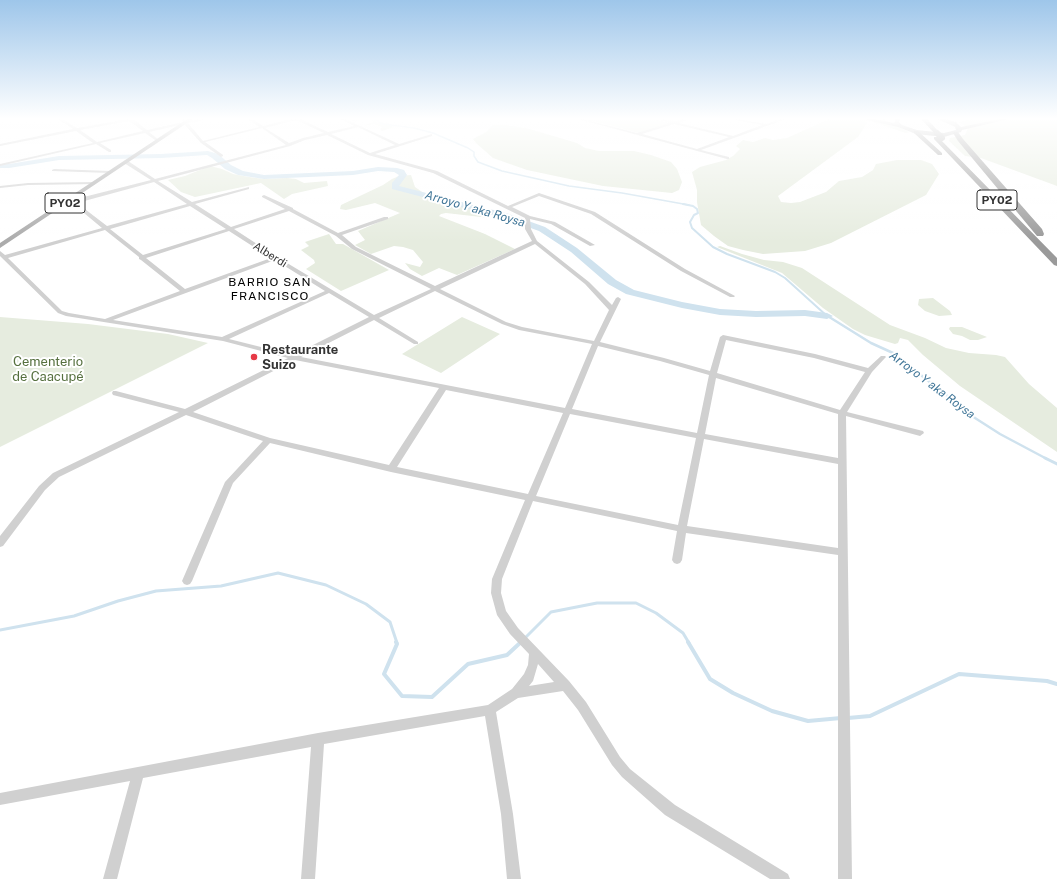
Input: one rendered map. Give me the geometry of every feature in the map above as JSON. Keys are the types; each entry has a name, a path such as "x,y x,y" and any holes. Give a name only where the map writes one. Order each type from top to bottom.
{"highway":[{"name":"PY02","path":"959,160 1057,263"},
{"name":"PY02","path":"962,160 1057,252"},
{"path":"977,160 1040,234"},
{"path":"955,169 998,202"}],"main road":[{"name":"PY02","path":"0,246 69,202 128,160"}],"street":[{"path":"2,164 20,160"},
{"name":"Alberdi","path":"128,160 155,181 229,229 416,343"},
{"path":"69,202 155,181 231,160"},
{"path":"392,160 436,172 528,217 553,223 592,245"},
{"path":"54,170 110,172"},
{"path":"0,187 28,184 94,183"},
{"path":"2,255 247,188"},
{"path":"509,207 539,194 593,213 683,270 732,296"},
{"path":"264,196 338,235 354,248 437,288 504,323 521,329 596,343 662,359 842,413 920,433"},
{"path":"69,202 105,228 184,291"},
{"path":"141,258 291,209"},
{"path":"528,217 528,229 535,242 587,283 613,310"},
{"path":"338,235 386,218"},
{"path":"0,543 42,488 56,475 186,412 373,318 535,242"},
{"path":"2,255 60,312 68,315 222,339 295,358 567,411 842,462"},
{"path":"107,320 275,258"},
{"path":"222,339 329,291"},
{"path":"618,299 596,343 497,579 496,593 501,612 514,631 565,685 594,722 616,761 626,773 670,810 783,879"},
{"path":"677,560 713,375 723,337 815,356 869,371"},
{"path":"845,879 842,413 869,371 883,357"},
{"path":"391,469 444,387"},
{"path":"116,393 186,412 268,440 391,469 530,499 682,529 842,552"},
{"path":"187,581 229,482 268,440"},
{"path":"0,799 318,739 490,710 516,693 529,677 533,665 531,650"},
{"path":"516,693 565,685"},
{"path":"490,710 507,814 514,879"},
{"path":"308,879 318,739"},
{"path":"110,879 138,773"}],"green space":[{"path":"499,160 665,160 671,162 677,169 682,182 679,190 672,193 603,186 527,170"},
{"path":"726,160 827,160 778,196 781,202 791,203 800,202 826,192 839,181 862,177 873,170 876,164 897,160 921,160 932,164 939,174 926,195 831,243 805,251 763,254 728,246 701,225 697,202 697,190 692,172 700,167"},
{"path":"986,160 1057,160 1057,186"},
{"path":"210,166 233,174 264,179 287,178 296,179 304,183 327,181 328,186 292,194 284,199 261,183 195,197 181,192 168,180 185,176"},
{"path":"411,175 415,187 428,196 461,205 490,216 490,218 446,213 439,216 485,234 515,249 457,275 439,268 422,276 410,269 405,263 420,267 423,262 413,250 394,246 371,254 355,245 365,240 358,231 400,213 375,203 346,210 340,209 341,205 399,176"},
{"path":"329,234 336,244 343,244 389,270 341,291 306,269 315,263 314,260 301,250 309,246 305,242"},
{"path":"720,246 764,260 783,262 802,268 890,325 925,338 946,348 969,353 1005,357 1029,384 1057,408 1057,452 960,386 923,355 908,340 900,338 898,343 895,344 865,335 853,329 823,308 782,273 717,247"},
{"path":"933,298 950,311 952,315 939,316 925,311 918,305 919,299"},
{"name":"Cementerio de Caacupé","path":"0,317 88,324 168,334 208,343 0,447"},
{"path":"462,317 500,334 441,373 402,354"},
{"path":"950,327 962,327 987,337 978,340 970,340 953,334 949,329"}],"waterway":[{"name":"Arroyo Y aka Roysa","path":"0,166 9,166 41,160"},
{"name":"Arroyo Y aka Roysa","path":"220,160 228,167 241,173 264,177 353,173 378,169 394,170 401,172 403,175 396,183 395,187 506,216 542,229 574,250 612,282 630,292 682,305 720,312 756,314 805,313 827,316"},
{"path":"477,160 478,162 502,171 569,186 622,193 689,205"},
{"path":"683,204 693,206 697,209 698,213 694,215 690,222 692,228 713,247 727,254 775,272 785,278 827,316"},
{"name":"Arroyo Y aka Roysa","path":"826,315 871,343 893,353 975,418 1000,434 1047,459"},
{"name":"Arroyo Y aka Roysa","path":"1047,459 1057,464"},
{"path":"0,630 74,616 118,601 156,591 221,586 278,573 326,585 366,604 390,622 397,643"},
{"path":"525,638 551,612 597,603 636,603 656,613 683,633 689,643"},
{"path":"396,642 397,644 384,674 402,696 432,697 468,664 507,655 521,642"},
{"path":"688,642 710,679 733,693 772,711 808,721 841,718"},
{"path":"848,718 870,716 959,674 1047,681 1057,684"}],"place":[{"name":"Restaurante Suizo","path":"254,357"}],"district":[{"name":"BARRIO SAN FRANCISCO","path":"270,289"}]}
